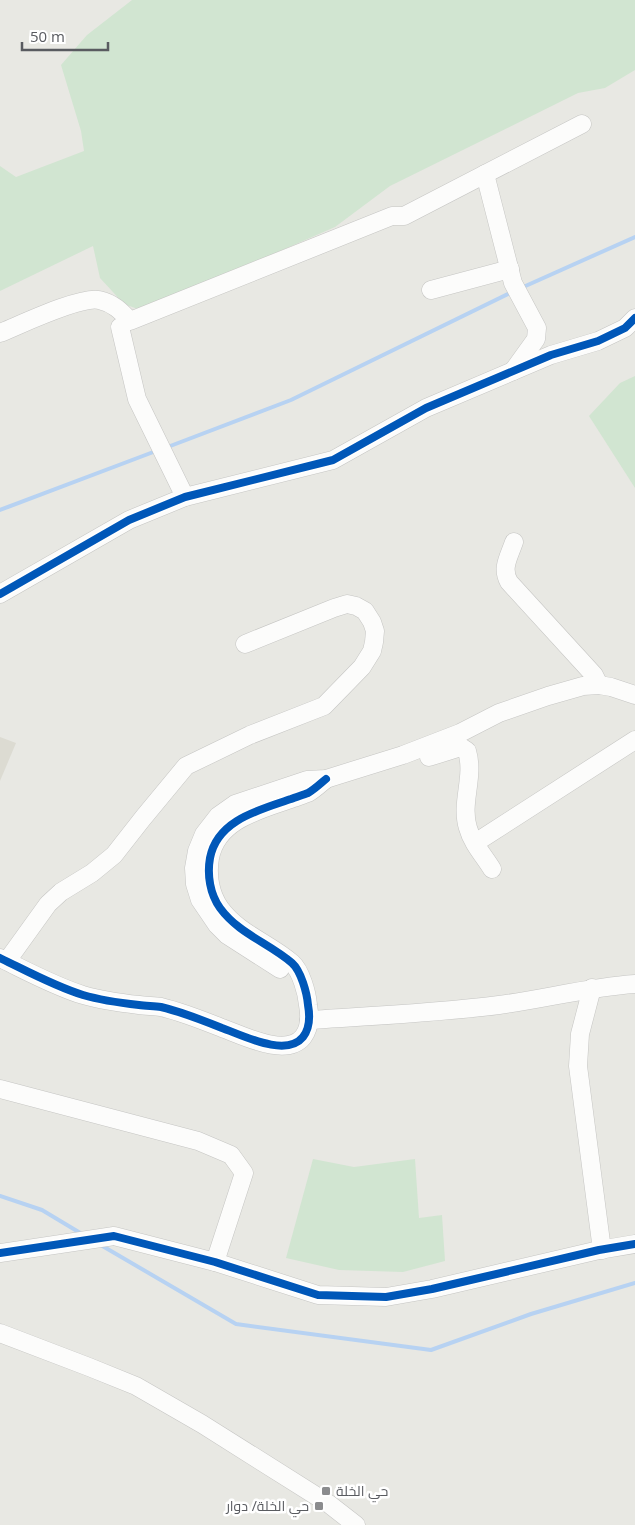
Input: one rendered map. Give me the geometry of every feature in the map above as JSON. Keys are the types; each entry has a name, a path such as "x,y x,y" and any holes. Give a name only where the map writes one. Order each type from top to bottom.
{"street":[{"path":"0,333 65,306 97,299 116,306 130,321 392,216 404,216 582,124"},
{"path":"485,174 513,283 537,328 536,339 513,372"},
{"path":"431,290 510,268"},
{"path":"598,341 626,328 635,318"},
{"path":"120,327 136,399 185,496"},
{"path":"0,594 129,520 185,496 333,460 426,408 551,355 598,341 635,333"},
{"path":"514,542 505,569 509,582 594,675 599,685"},
{"path":"245,644 347,604 365,611 375,631 372,651 362,667 324,706 250,735 186,766 142,818 114,855 92,873 61,892 48,904 4,960 83,995 136,1005 160,1007 279,1047 296,1044 304,1036 309,1020 308,1002 303,984 294,964 237,926 220,908 212,891 208,874 210,856 216,840 223,831 237,820 254,812 309,793 326,779 460,733 499,714 540,699 583,686 599,685 635,695"},
{"path":"475,843 635,740"},
{"path":"372,764 401,765 461,747 467,751 470,759 466,814 468,829 492,869"},
{"path":"309,1020 388,1016 500,1004 592,988 635,984"},
{"path":"592,988 580,1034 578,1066 602,1250"},
{"path":"0,1088 198,1141 231,1155 244,1173 216,1262"},
{"path":"0,1252 114,1236 216,1262 318,1295 386,1296 432,1288 635,1244"},
{"path":"0,1333 136,1386 202,1424 329,1504 356,1525"}],"shaded area":[{"path":"0,737 16,743 0,781"}],"green space":[{"path":"132,0 635,0 635,70 605,88 578,93 390,186 335,227 143,311 124,304 100,278 93,246 0,291 0,166 16,177 84,151 81,131 61,65 87,35"},
{"path":"635,376 635,488 589,416 620,383"},
{"path":"313,1159 354,1167 415,1159 419,1218 442,1215 445,1261 403,1272 339,1270 286,1258"}],"waterway":[{"path":"521,288 635,237"},
{"path":"165,448 291,400 512,292"},
{"path":"0,510 156,451"},
{"path":"0,1196 42,1210 82,1234"},
{"path":"99,1244 236,1324 431,1350 531,1314 635,1283"}],"cycle path":[{"path":"0,594 129,520 185,497 333,460 426,408 551,355 598,341 625,328 635,318"},
{"path":"0,958 51,983 83,995 169,1009 264,1043 275,1045 295,1043 303,1037 309,1018 306,994 298,971 283,956 236,925 220,908 212,891 209,878 209,864 214,845 221,834 241,818 308,793 326,779"},
{"path":"0,1253 114,1236 215,1262 318,1295 386,1297 432,1289 599,1250 635,1244"}],"place":[{"name":"حي الخلة","path":"326,1491"},
{"name":"حي الخلة/ دوار","path":"319,1506"}]}
